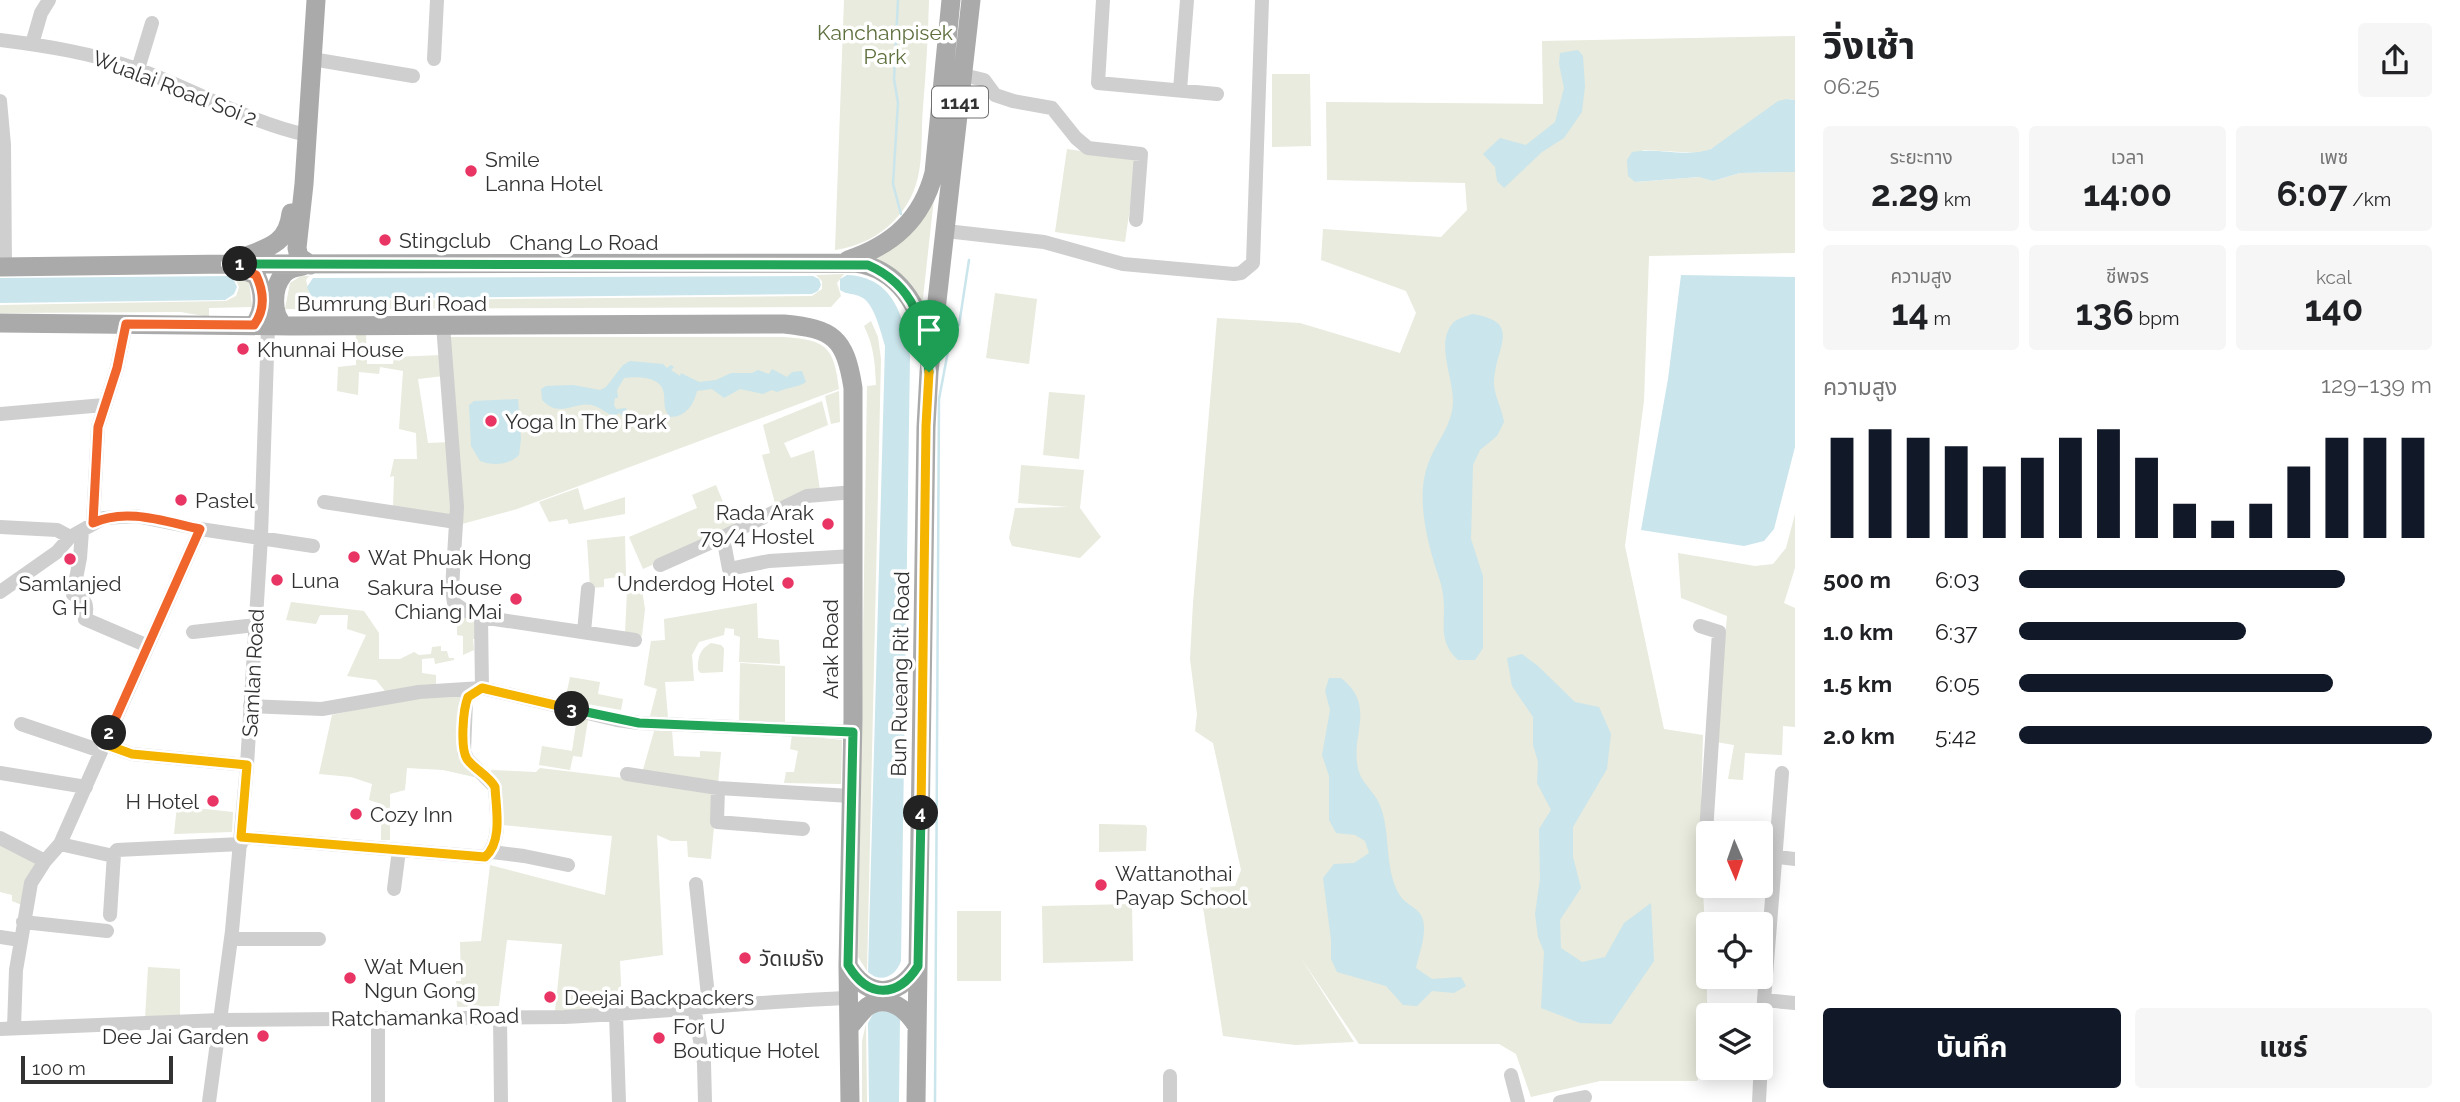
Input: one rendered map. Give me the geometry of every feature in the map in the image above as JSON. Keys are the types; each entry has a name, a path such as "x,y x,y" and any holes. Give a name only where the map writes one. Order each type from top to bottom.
{"main road":[{"path":"311,265 299,257 297,248 316,0"},
{"name":"1141","path":"837,263 878,248 888,241 916,214 928,195 934,173 951,0"},
{"name":"1141","path":"946,231 971,0"},
{"path":"228,264 284,237 289,227 295,184 305,165"},
{"path":"929,372 946,231"},
{"path":"228,264 256,275 261,285 262,311 269,326 277,317 275,310 278,284 284,274 293,268 311,265"},
{"name":"Chang Lo Road","path":"2,267 228,264 868,265 880,270 900,286 921,321 929,372"},
{"name":"Bumrung Buri Road","path":"2,327 126,324 784,324"},
{"name":"Arak Road","path":"784,324 813,327 829,334 840,345 846,358 853,388 853,732 848,965 850,1102"},
{"name":"Bun Rueang Rit Road","path":"916,1102 929,372"},
{"path":"848,965 855,977 865,986 877,990 902,986 918,966"},
{"path":"850,1026 868,1006 878,1003 891,1003 902,1008 918,1026"}],"street":[{"path":"33,44 41,13 49,0"},
{"path":"434,59 437,0"},
{"path":"1103,0 1098,83 1217,93"},
{"path":"1180,90 1187,0"},
{"path":"946,231 1044,242 1123,264 1234,274 1246,270 1253,262 1253,193 1262,0"},
{"path":"138,69 152,23"},
{"name":"Wualai Road Soi 2","path":"0,40 90,54 138,69 265,123 307,135"},
{"path":"312,59 413,76"},
{"path":"963,75 984,80 995,95 1052,108 1076,138 1088,148 1141,153 1136,220"},
{"path":"0,101 4,145 2,267"},
{"path":"126,324 117,368 98,427 74,594 84,599 88,605 85,619 148,646"},
{"path":"443,325 456,474 452,589 454,603 481,617 635,640"},
{"name":"Samlan Road","path":"209,1102 231,939 247,765 261,537 269,326"},
{"path":"0,414 104,405"},
{"path":"660,565 807,496 854,492"},
{"path":"324,502 456,523"},
{"path":"0,592 82,531 104,518 136,516 200,529 313,546"},
{"path":"0,527 82,531"},
{"path":"7,1028 31,883 60,844 200,529"},
{"path":"723,537 729,569 769,561 853,556"},
{"path":"584,632 588,589"},
{"path":"481,617 482,688"},
{"path":"193,632 256,625"},
{"path":"1700,626 1719,632 1707,821"},
{"path":"482,688 468,697 466,702 464,752 468,760 495,787 496,825 492,852"},
{"path":"250,706 322,709 419,692 482,688 639,723 853,732"},
{"path":"22,724 132,754 247,765"},
{"path":"0,773 86,787"},
{"path":"1759,1102 1764,1000 1782,773"},
{"path":"627,774 718,788 851,796"},
{"path":"718,788 717,822 803,829"},
{"path":"0,838 46,860"},
{"path":"60,844 107,855 114,854 117,850 241,840 485,857 492,852 568,865"},
{"path":"394,889 399,850"},
{"path":"110,915 114,854"},
{"path":"1773,857 1795,859"},
{"path":"695,884 705,1102"},
{"path":"23,922 107,931"},
{"path":"0,937 20,940"},
{"path":"231,939 319,939"},
{"name":"Ratchamanka Road","path":"7,1028 220,1020 616,1014 701,1006 849,998"},
{"path":"1764,1000 1795,1003"},
{"path":"616,1014 619,1102"},
{"path":"500,1016 501,1102"},
{"path":"378,1018 379,1102"},
{"path":"1511,1075 1518,1102"},
{"path":"1170,1076 1170,1102"},
{"path":"1560,1102 1585,1097"}],"green space":[{"name":"Kanchanpisek Park","path":"844,0 929,0 929,13 921,160 913,191 907,205 888,227 863,242 835,250"},
{"path":"1795,36 1795,100 1787,99 1711,149 1700,153 1643,150 1635,182 1700,177 1713,181 1740,173 1795,172 1795,253 1649,256 1644,401 1625,546 1664,729 1703,735 1701,821 1696,821 1696,898 1703,898 1704,912 1696,912 1696,989 1707,989 1707,1003 1696,1003 1697,1080 1600,1081 1531,1097 1516,1054 1499,1044 1359,1044 1301,958 1354,1042 1295,1045 1223,1036 1200,888 1235,886 1241,870 1213,743 1195,731 1197,714 1190,659 1217,318 1300,323 1400,353 1416,313 1406,291 1321,260 1323,229 1441,237 1467,210 1465,183 1327,180 1326,102 1543,104 1542,41"},
{"path":"1272,74 1310,74 1311,146 1272,147"},
{"path":"1067,149 1137,159 1125,242 1055,232"},
{"path":"934,198 922,307 869,258"},
{"path":"233,274 249,280 252,307 209,308 209,317 181,312 0,313 0,305 226,301 236,296 239,287"},
{"path":"844,274 837,283 841,296 831,307 285,309 290,283 301,276 309,276 306,280 311,301 812,296 822,289 822,281 816,275"},
{"path":"995,293 1037,299 1029,364 986,358"},
{"path":"871,321 878,337 881,359 867,971 858,957 867,386 876,385 873,355 864,326"},
{"path":"356,334 366,335 367,364 393,364 394,357 442,355 444,376 418,379 428,443 450,442 454,519 393,509 394,476 390,477 394,459 417,459 416,433 399,429 403,371 380,367 379,374 359,372 358,395 337,391 338,367 356,365"},
{"path":"447,337 798,338 818,343 830,354 839,389 517,509 462,524"},
{"path":"839,391 840,422 831,424 825,396"},
{"path":"1049,392 1085,395 1079,459 1043,455"},
{"path":"822,401 828,425 784,443 791,458 814,450 820,490 775,503 762,455 770,453 763,425"},
{"path":"1021,465 1084,470 1080,508 1101,537 1080,558 1012,546 1009,538 1015,508 1069,507 1018,503"},
{"path":"716,485 730,519 739,516 743,525 643,569 629,537 697,508 692,495"},
{"path":"578,488 584,510 625,497 625,514 569,524 567,519 549,522 539,502"},
{"path":"1795,514 1795,568 1784,603 1795,608 1795,727 1783,726 1782,755 1745,753 1743,780 1728,779 1734,745 1716,742 1727,616 1681,598 1678,553 1755,566 1773,564 1786,548"},
{"path":"625,536 626,576 604,579 604,587 590,588 587,540"},
{"path":"627,590 642,590 645,609 642,636 625,634"},
{"path":"291,602 364,611 379,633 379,659 400,659 414,652 419,655 431,654 432,647 441,646 441,651 447,651 449,658 454,660 435,664 434,658 422,659 422,673 436,675 436,689 389,696 376,680 347,676 366,635 347,629 348,615 320,615 316,624 286,620"},
{"path":"757,603 758,638 779,640 780,664 739,662 740,637 734,635 734,629 725,628 724,635 699,642 692,655 694,681 665,682 668,718 650,716 657,689 644,685 651,641 665,640 664,619"},
{"path":"457,611 478,619 479,639 473,639 474,650 463,655 463,636 457,635"},
{"path":"711,643 724,648 723,672 701,673 698,670 700,654"},
{"path":"740,663 785,666 785,723 739,722"},
{"path":"570,677 600,682 598,694 623,699 621,710 565,700"},
{"path":"464,696 461,742 475,770 474,777 443,770 407,768 405,790 390,794 390,840 381,840 381,804 369,800 372,784 351,777 319,774 332,715 396,701"},
{"path":"577,718 588,720 582,757 573,756 570,770 539,765 542,746 572,751"},
{"path":"655,728 672,730 674,756 700,757 700,751 721,752 711,859 688,857 687,841 671,841 657,835 663,955 620,961 622,1007 555,1011 562,944 507,940 499,1006 457,1007 456,981 461,981 460,942 481,941 490,865 605,895 612,836 502,825 491,770 536,772 540,768 640,780"},
{"path":"792,735 842,740 841,784 784,783 786,772 794,772 798,751 790,749"},
{"path":"177,806 233,812 232,832 174,834"},
{"path":"1099,824 1145,825 1146,851 1099,852"},
{"path":"0,842 37,859 24,906 12,901 12,895 0,892"},
{"path":"1132,904 1133,961 1043,963 1042,906"},
{"path":"957,911 1001,911 1001,981 957,981"},
{"path":"148,967 180,969 180,1019 145,1019"},
{"path":"866,1024 867,1102 862,1102 862,1041"}],"water":[{"path":"1578,50 1583,56 1585,86 1582,112 1564,138 1542,152 1504,188 1497,181 1495,167 1483,154 1500,138 1526,145 1555,122 1564,88 1559,64 1560,53"},
{"path":"1795,100 1795,172 1740,173 1713,181 1699,177 1635,182 1628,176 1627,160 1632,152 1692,153 1711,149 1778,101"},
{"path":"847,275 863,277 886,291 900,314 910,356 901,961 896,971 883,978 868,972 885,346 866,300 840,290 840,279"},
{"path":"1681,275 1795,277 1795,447 1774,529 1764,541 1744,546 1641,530 1668,379"},
{"path":"232,276 237,287 234,294 225,300 0,303 0,278"},
{"path":"813,276 819,279 821,285 818,291 812,294 312,299 307,287 313,278"},
{"path":"1472,314 1488,318 1502,329 1503,337 1494,385 1504,422 1497,436 1480,450 1473,465 1471,539 1483,576 1483,648 1475,660 1458,660 1451,653 1445,638 1442,590 1425,524 1423,487 1428,464 1452,411 1452,389 1445,353 1447,332 1455,321"},
{"path":"630,361 663,364 667,368 671,365 674,367 671,370 680,376 681,373 699,382 716,380 731,373 752,373 758,370 769,374 772,369 787,377 792,372 802,371 806,382 763,394 740,389 724,398 712,389 697,391 688,409 681,415 670,417 665,409 662,388 654,380 642,377 624,378 617,390 618,398 615,398 614,405 616,409 626,408 625,416 620,413 613,416 598,407 585,404 555,408 542,400 541,389 546,386 573,385 600,390"},
{"path":"518,399 521,439 519,455 501,464 480,461 471,446 469,405 474,401"},
{"path":"1522,654 1575,702 1599,707 1611,734 1607,769 1573,827 1573,857 1581,888 1560,920 1561,948 1582,962 1605,957 1624,923 1651,903 1654,961 1611,1024 1580,1023 1541,1008 1544,952 1538,937 1535,914 1540,879 1539,829 1551,810 1537,783 1538,762 1533,745 1533,717 1512,686 1507,658"},
{"path":"1329,678 1341,678 1352,689 1358,701 1360,725 1357,763 1361,777 1383,814 1395,887 1401,897 1421,915 1423,921 1424,934 1416,968 1432,979 1461,977 1466,986 1454,993 1432,991 1417,1006 1403,1005 1386,986 1337,972 1331,959 1323,878 1334,864 1354,863 1369,853 1365,841 1355,835 1336,833 1329,820 1329,776 1322,755 1330,710 1325,691"},
{"path":"884,1011 900,1019 899,1102 869,1102 868,1023 874,1012"}],"waterway":[{"path":"898,0 894,79 898,103 893,184 901,214"},
{"path":"935,1102 939,399 952,330 959,325 969,260"}],"place":[{"name":"Smile Lanna Hotel","path":"471,171"},
{"name":"Stingclub","path":"385,240"},
{"name":"Khunnai House","path":"243,349"},
{"name":"Yoga In The Park","path":"491,421"},
{"name":"Pastel","path":"181,500"},
{"name":"Rada Arak 79/4 Hostel","path":"828,524"},
{"name":"Wat Phuak Hong","path":"354,557"},
{"name":"Samlanjed G H","path":"70,559"},
{"name":"Luna","path":"277,580"},
{"name":"Underdog Hotel","path":"788,583"},
{"name":"Sakura House Chiang Mai","path":"516,599"},
{"name":"H Hotel","path":"213,801"},
{"name":"Cozy Inn","path":"356,814"},
{"name":"Wattanothai Payap School","path":"1101,885"},
{"name":"วัดเมธัง","path":"745,958"},
{"name":"Wat Muen Ngun Gong","path":"350,978"},
{"name":"Deejai Backpackers","path":"550,997"},
{"name":"Dee Jai Garden","path":"263,1036"},
{"name":"For U Boutique Hotel","path":"659,1038"}],"route":[{"path":"228,264 868,265 880,270 900,286 916,311 925,334 929,372 918,966 902,986 877,990 865,986 855,977 848,965 853,732 639,723 482,688 468,697 463,732 464,752 468,760 495,787 495,839 492,852 485,857 241,837 247,765 132,754 104,744 200,529 136,516 104,518 93,523 98,427 117,368 126,324 254,325 262,311 261,285 256,275 228,264"}]}
